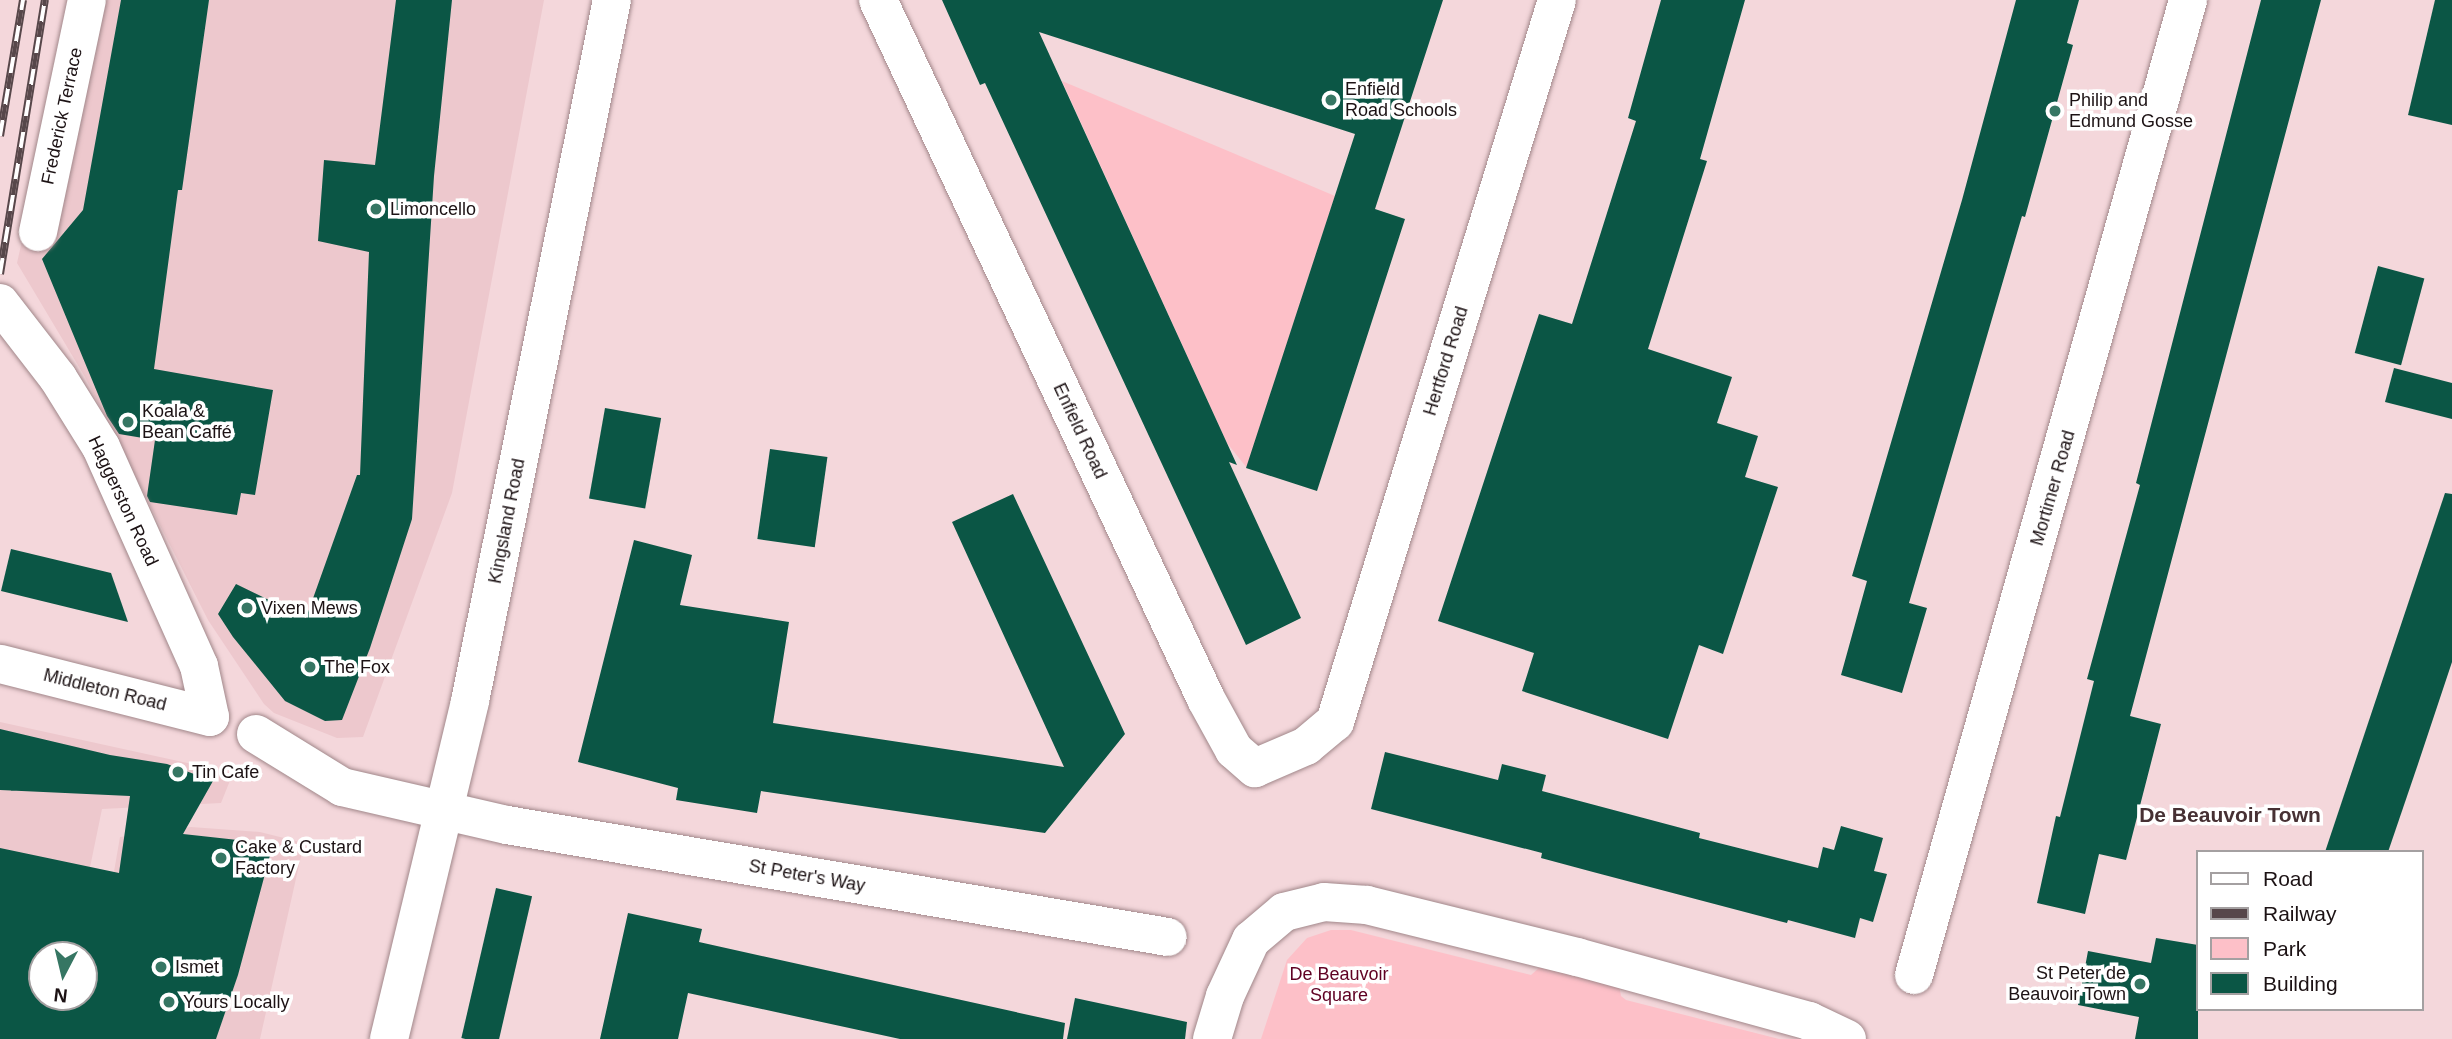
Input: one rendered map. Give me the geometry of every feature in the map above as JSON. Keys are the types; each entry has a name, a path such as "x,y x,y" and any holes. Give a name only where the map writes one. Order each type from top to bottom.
{"main road":[{"name":"Frederick Terrace","path":"38,232 87,0"},
{"name":"Kingsland Road","path":"389,1039 446,811 612,0"},
{"name":"Enfield Road","path":"878,0 1200,687 1234,750 1255,768 1306,746 1335,722"},
{"name":"Hertford Road","path":"1335,722 1557,0"},
{"name":"Mortimer Road","path":"1914,975 2091,357 2188,0"},
{"name":"Haggerston Road","path":"0,303 58,378 101,447 199,666 210,717"},
{"name":"Middleton Road","path":"0,664 210,717"},
{"path":"256,734 342,787 446,811"},
{"name":"St Peter's Way","path":"446,811 524,829 1168,937"},
{"path":"1212,1039 1225,996 1251,940 1284,912 1324,902 1367,905 1577,957 1809,1021 1847,1039"}],"shaded area":[{"path":"76,0 544,0 452,493 363,737 337,738 274,713 264,704 208,620 85,377 17,263"},
{"path":"0,722 233,773 221,803 102,809 75,941 28,941 28,1011 0,1039"},
{"path":"191,827 260,832 304,843 260,1039 85,1039 90,1011 98,1011 98,964 120,837"}],"green space":[{"path":"1062,81 1335,196 1247,468 1227,443"},
{"name":"De Beauvoir Square","path":"1331,930 1351,930 1531,975 1540,967 1619,985 1621,996 1626,1000 1779,1039 1261,1039 1287,960 1307,938"}],"building":[{"path":"121,0 209,0 182,190 178,190 154,369 273,390 255,495 241,493 237,515 150,502 147,496 155,440 119,434 107,416 42,259 83,210"},
{"path":"396,0 452,0 434,176 412,519 370,648 342,720 325,721 285,701 233,637 218,614 236,584 306,618 357,475 360,475 369,252 318,241 324,160 375,165"},
{"path":"942,0 1443,0 1375,209 1405,219 1317,491 1246,468 1355,134 1039,32 1237,465 1229,462 1301,618 1246,645 985,83 980,85"},
{"path":"1661,0 1745,0 1700,159 1707,161 1648,349 1732,377 1717,423 1758,436 1745,477 1778,487 1723,654 1699,645 1668,739 1522,691 1534,653 1438,621 1539,314 1572,324 1636,121 1628,118"},
{"path":"2016,0 2079,0 2067,43 2073,45 2025,217 2022,216 1909,603 1927,608 1902,693 1841,675 1867,581 1852,576 1962,200"},
{"path":"2261,0 2321,0 2130,716 2161,724 2126,860 2099,854 2085,914 2037,903 2056,816 2060,817 2094,681 2087,679 2140,485 2136,483"},
{"path":"2435,0 2452,0 2452,125 2408,115"},
{"path":"2378,266 2424,278 2401,365 2355,353"},
{"path":"2394,368 2452,383 2452,419 2385,402"},
{"path":"605,408 661,418 645,509 589,499"},
{"path":"770,449 827,457 815,547 757,539"},
{"path":"2445,493 2452,494 2452,662 2389,850 2326,850"},
{"path":"1013,494 1125,734 1045,833 761,791 757,813 676,800 678,788 578,762 634,540 692,555 680,605 789,622 773,723 1064,767 952,522"},
{"path":"11,549 111,573 128,622 1,591"},
{"path":"0,729 110,755 167,764 213,781 183,834 273,844 238,975 216,1039 0,1039 0,848 119,873 130,796 0,790"},
{"path":"1385,752 1498,780 1502,764 1546,775 1542,791 1700,833 1699,838 1818,868 1823,847 1834,850 1841,826 1883,838 1874,871 1887,874 1873,922 1860,918 1855,938 1788,920 1787,923 1541,858 1542,853 1371,809"},
{"path":"496,888 532,896 499,1039 461,1038"},
{"path":"628,913 702,929 699,942 1065,1023 1063,1039 900,1039 688,993 678,1039 600,1039"},
{"name":"St Peter de Beauvoir Town","path":"2156,938 2196,945 2198,1039 2135,1039 2139,1017 2078,1005 2088,951 2151,963"},
{"path":"1075,998 1187,1022 1185,1039 1067,1039"}],"railway":[{"path":"0,136 23,0"},
{"path":"0,274 45,0"}],"place":[{"name":"Enfield Road Schools","path":"1331,100"},
{"name":"Philip and Edmund Gosse","path":"2055,111"},
{"name":"Limoncello","path":"376,209"},
{"name":"Koala & Bean Caffé","path":"128,422"},
{"name":"Vixen Mews","path":"247,608"},
{"name":"The Fox","path":"310,667"},
{"name":"Tin Cafe","path":"178,772"},
{"name":"Cake & Custard Factory","path":"221,858"},
{"name":"Ismet","path":"161,967"},
{"name":"St Peter de Beauvoir Town","path":"2140,984"},
{"name":"Yours Locally","path":"169,1002"}],"district":[{"name":"De Beauvoir Town","path":"2230,815"}]}
